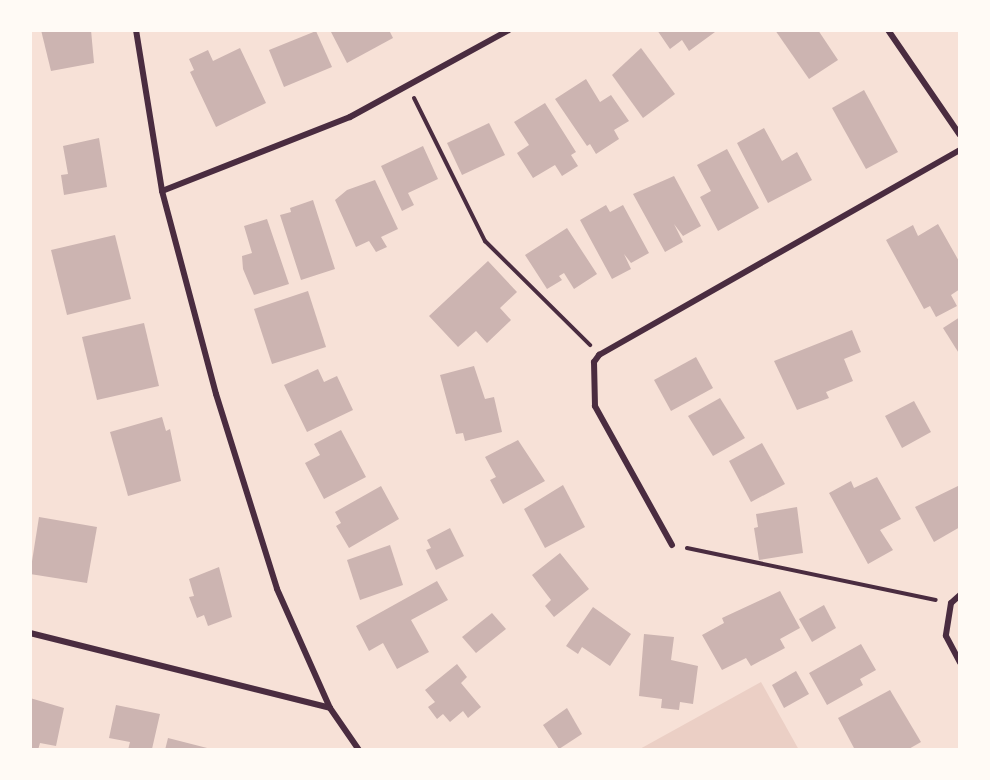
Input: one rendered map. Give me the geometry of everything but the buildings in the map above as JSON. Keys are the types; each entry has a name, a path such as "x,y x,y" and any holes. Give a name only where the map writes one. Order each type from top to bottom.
{"street":[{"path":"136,30 162,191 216,394 277,589 330,708 359,750"},
{"path":"162,191 350,117 509,30"},
{"path":"888,30 960,135"},
{"path":"672,545 595,406 594,363 599,355 960,150"},
{"path":"960,595 951,603 946,636 960,662"},
{"path":"30,633 330,708"}],"path":[{"path":"409,86 485,241 599,355"},
{"path":"672,545 951,603"}],"shaded area":[{"path":"761,682 799,750 638,750"}]}
